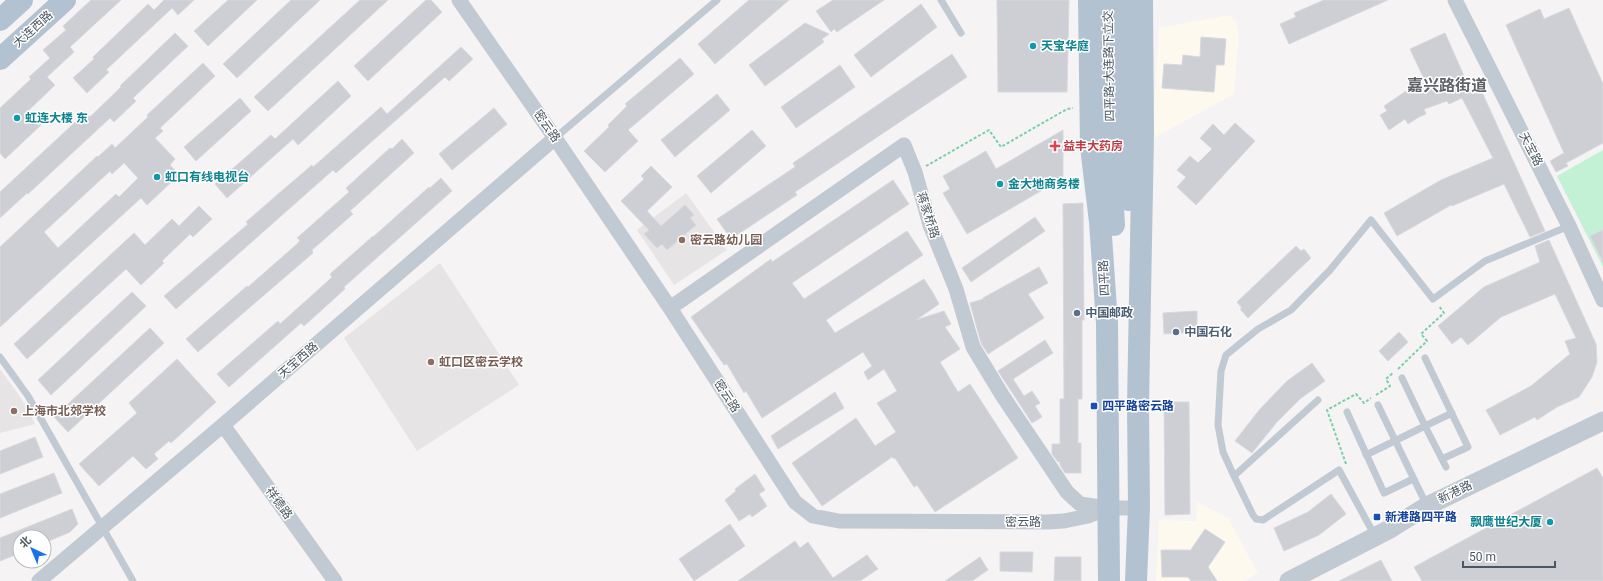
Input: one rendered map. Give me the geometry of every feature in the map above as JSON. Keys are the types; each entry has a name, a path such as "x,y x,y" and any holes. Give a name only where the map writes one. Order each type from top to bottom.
{"main road":[{"name":"大连西路","path":"0,59 65,0"},
{"name":"四平路","path":"1090,0 1091,147 1100,222 1107,323 1109,581"},
{"name":"四平路-大连路下立交","path":"1107,323 1113,269 1114,224 1111,176 1108,0"},
{"name":"四平路-大连路下立交","path":"1126,0 1125,64 1130,277 1140,314"},
{"path":"1136,581 1139,508 1138,404 1143,134 1142,0"}],"street":[{"name":"密云路","path":"459,0 555,138 670,308 795,502 813,516 846,521 1047,522 1070,520 1088,516 1109,508 1139,508"},
{"name":"天宝路","path":"1455,0 1569,226 1603,300"},
{"name":"天宝西路","path":"39,581 223,425 555,138"},
{"name":"蒋家桥路","path":"670,308 904,145 915,172 930,225 956,289 973,347 1002,395 1066,492 1080,504 1109,508"},
{"name":"新港路","path":"1289,581 1390,529 1427,506 1603,421"},
{"name":"祥德路","path":"223,425 335,581"}],"lane":[{"path":"555,138 717,0"},
{"path":"941,0 960,33"},
{"path":"1375,536 1339,470 1263,520 1256,520 1223,452 1218,425 1221,371 1226,355 1258,329 1291,310 1330,270 1372,220 1433,299 1485,261 1569,226"},
{"path":"0,357 28,396 133,581"},
{"path":"1425,358 1468,447 1442,459"},
{"path":"1402,378 1446,467"},
{"path":"1234,476 1318,400"},
{"path":"1378,405 1427,506"},
{"path":"1346,412 1384,493 1413,479"},
{"path":"1366,455 1452,414"}],"path":[{"path":"915,172 989,130 1001,147 1067,109 1090,108"},
{"path":"1339,470 1346,466 1327,410 1356,394 1364,403 1390,386 1386,379 1427,341 1421,334 1444,313 1433,299"}],"shaded area":[{"path":"1229,15 1236,21 1239,35 1234,94 1152,139 1159,28"},
{"name":"密云路幼儿园","path":"686,193 727,250 674,285 637,230"},
{"name":"虹口区密云学校","path":"440,263 519,385 417,451 344,338"},
{"name":"上海市北郊学校","path":"0,369 21,398 35,424 0,433"},
{"path":"1197,502 1228,518 1258,573 1245,581 1156,581 1159,520 1196,521"}],"green space":[{"path":"1603,150 1603,267 1557,176"}],"building":[{"path":"91,0 121,0 70,47 74,52 47,77 55,85 28,111 41,125 5,159 0,153 0,108 31,79 29,77 50,58 43,50 66,30 63,26"},
{"path":"164,0 194,0 178,15 172,8 106,70 109,72 87,93 73,78 94,59 93,57 148,4 154,10"},
{"path":"228,0 257,0 208,46 194,31"},
{"path":"291,0 320,0 237,78 223,64"},
{"path":"360,0 388,0 268,111 254,97"},
{"path":"426,0 431,0 442,12 368,81 354,66"},
{"path":"749,0 789,0 715,64 698,44"},
{"path":"833,0 884,0 837,32 834,29 831,32 816,11"},
{"name":"天宝华庭","path":"997,0 1069,0 1067,92 998,92"},
{"path":"1324,0 1388,0 1289,44 1280,24 1296,17 1294,13"},
{"path":"921,4 937,27 871,77 854,55"},
{"path":"1569,8 1603,84 1603,143 1566,163 1568,166 1556,172 1550,161 1564,153 1506,25 1540,9 1544,19"},
{"path":"805,23 829,34 822,39 824,42 765,86 749,65"},
{"path":"175,33 188,46 133,98 136,101 114,122 110,118 0,218 0,192 86,112 90,117"},
{"path":"1445,33 1472,94 1482,92 1545,231 1530,237 1504,184 1452,206 1451,205 1397,236 1384,213 1441,180 1493,158 1462,98 1449,104 1447,101 1424,109 1426,114 1408,124 1405,119 1389,130 1380,115 1387,111 1384,106 1409,89 1426,83 1410,49"},
{"path":"1201,37 1226,39 1224,65 1216,65 1214,92 1162,88 1164,64 1182,65 1183,55 1200,57"},
{"path":"461,47 473,59 449,81 445,77 336,173 333,170 176,309 164,296 248,224 246,222 277,195 312,165 313,167 381,107 387,114"},
{"path":"952,54 967,77 795,192 797,195 731,239 717,219 795,167 793,163"},
{"path":"680,58 694,74 628,130 638,141 605,172 584,151 609,127 608,125 627,106 625,104"},
{"path":"203,63 215,76 160,128 163,131 155,138 175,159 170,165 179,175 147,205 141,198 0,327 0,247 97,156 98,157 112,144 115,148 148,117 147,115","holes":["124,163 138,178 119,197 116,194 58,248 44,232 110,171 112,174"]},
{"path":"840,65 855,87 796,128 781,107"},
{"path":"338,81 351,96 298,145 293,139 227,198 215,184 271,135 275,139"},
{"path":"717,94 730,110 675,157 661,140"},
{"path":"240,98 251,111 196,161 184,147"},
{"path":"494,108 507,124 452,170 439,154"},
{"path":"1235,123 1255,141 1196,205 1177,187 1186,177 1177,170 1190,156 1198,163 1212,149 1200,138 1213,124 1224,135"},
{"path":"752,130 766,146 711,193 697,176"},
{"name":"金大地商务楼","path":"1063,130 1063,178 967,234 943,193 950,189 943,176 986,151 996,169"},
{"path":"402,139 414,153 350,211 353,214 312,250 313,253 198,352 186,339 297,244 300,240 297,238 349,192 346,188"},
{"path":"651,166 672,187 647,211 661,226 685,205 694,215 690,218 696,225 667,250 662,244 657,248 644,234 649,230 621,201 644,179 641,176"},
{"path":"441,178 452,191 344,287 345,289 304,326 301,323 229,387 217,374 278,321 280,324 332,277 330,274"},
{"path":"893,180 909,204 792,283 804,299 907,231 923,255 826,320 835,333 924,279 939,304 916,320 944,311 951,324 945,327 960,349 940,362 958,392 970,384 1018,458 935,512 917,485 914,487 895,458 894,459 892,457 822,506 792,463 856,418 875,446 896,432 877,403 897,391 884,369 868,380 864,372 872,366 863,352 762,418 746,391 744,393 727,364 724,365 691,317 771,259 772,262"},
{"path":"1083,203 1084,320 1082,320 1082,399 1078,399 1078,443 1081,443 1081,473 1065,473 1060,465 1060,462 1058,462 1052,454 1052,444 1060,444 1060,399 1064,399 1063,204"},
{"path":"199,206 212,219 193,237 190,234 162,261 164,263 141,285 126,269 27,359 14,344 134,233 145,245 172,219 179,226"},
{"path":"1035,217 1045,231 971,282 962,268"},
{"path":"1603,230 1603,262 1590,236"},
{"path":"1549,240 1596,344 1597,362 1592,377 1579,397 1557,407 1537,420 1535,417 1500,435 1486,410 1531,386 1570,354 1565,341 1576,338 1555,294 1501,317 1468,345 1461,337 1452,344 1438,326 1484,287 1540,262 1535,246"},
{"path":"1296,246 1301,251 1304,249 1311,258 1248,318 1240,309 1242,308 1237,302"},
{"path":"1039,267 1048,283 1028,294 1044,318 988,354 981,343 970,303 983,299"},
{"path":"132,292 146,306 51,395 38,380"},
{"path":"1197,311 1197,332 1164,334 1163,313"},
{"path":"150,328 164,343 68,432 54,417"},
{"path":"1399,332 1408,342 1388,361 1379,351"},
{"path":"1045,340 1053,353 1013,379 1024,396 1032,391 1040,403 1035,406 1042,417 1032,423 998,371"},
{"path":"177,359 216,402 171,443 169,441 154,454 158,459 146,469 133,456 99,486 79,464 137,413 129,403"},
{"path":"1312,363 1325,381 1300,399 1277,422 1252,453 1235,441 1260,409 1287,381"},
{"path":"835,392 844,408 778,449 771,436"},
{"path":"1164,402 1189,402 1190,514 1165,515"},
{"path":"35,437 43,457 0,474 0,451"},
{"name":"飘鹰世纪大厦","path":"1597,468 1603,478 1603,581 1422,581 1414,567"},
{"path":"54,473 62,493 0,518 0,494"},
{"path":"755,474 765,490 759,494 767,506 752,517 750,514 739,521 725,500 736,491 735,489"},
{"path":"1331,494 1346,514 1319,535 1284,551 1274,528 1308,512"},
{"path":"72,509 78,524 70,532 52,540 52,529 22,529"},
{"path":"730,524 745,546 694,581 679,559"},
{"path":"1205,529 1225,542 1208,567 1217,581 1191,581 1188,577 1162,577 1161,550 1190,551"},
{"path":"12,533 12,556 0,561 0,538"},
{"path":"795,541 800,548 808,542 833,578 867,555 878,569 860,581 738,581"},
{"path":"1000,552 1033,552 1032,572 1000,571"},
{"path":"980,557 988,570 972,581 945,581"},
{"path":"1055,557 1081,557 1081,581 1054,581"},
{"path":"1381,560 1392,581 1339,581"}],"place":[{"name":"天宝华庭","path":"1033,46"},
{"name":"虹连大楼 东","path":"17,118"},
{"name":"益丰大药房","path":"1055,146"},
{"name":"虹口有线电视台","path":"157,177"},
{"name":"金大地商务楼","path":"1000,184"},
{"name":"密云路幼儿园","path":"682,240"},
{"name":"中国邮政","path":"1077,313"},
{"name":"中国石化","path":"1176,332"},
{"name":"虹口区密云学校","path":"431,362"},
{"name":"四平路密云路","path":"1094,406"},
{"name":"上海市北郊学校","path":"14,411"},
{"name":"新港路四平路","path":"1377,517"},
{"name":"飘鹰世纪大厦","path":"1550,522"}],"district":[{"name":"嘉兴路街道","path":"1447,85"}]}
